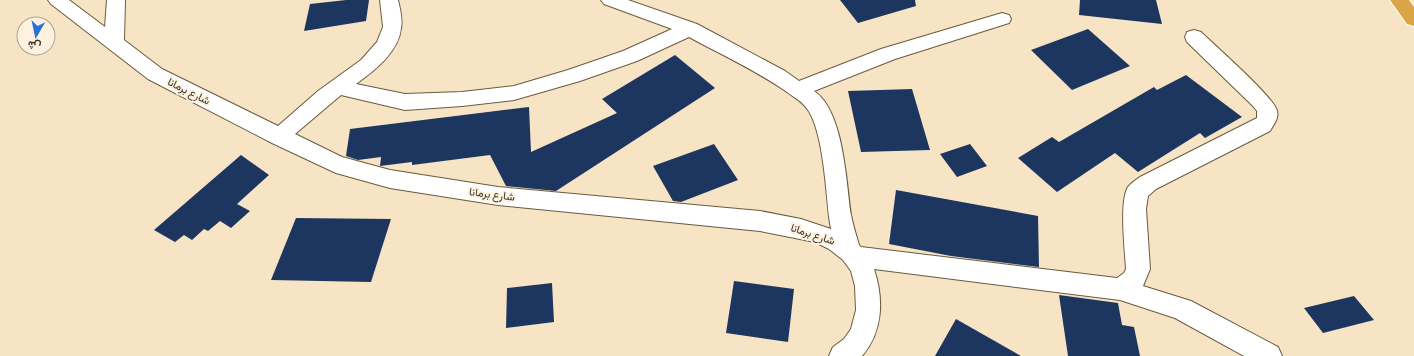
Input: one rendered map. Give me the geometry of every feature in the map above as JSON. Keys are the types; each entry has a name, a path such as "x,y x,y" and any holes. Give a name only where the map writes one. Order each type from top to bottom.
{"highway":[{"path":"1399,0 1414,20"}],"street":[{"name":"شارع برمانا","path":"57,0 155,74 279,137 336,164 390,180 498,196 691,214 788,226 825,236 852,253"},
{"path":"114,44 117,5 116,0"},
{"path":"279,137 316,103 372,61 384,48 391,35 392,22 389,0"},
{"path":"610,0 690,29 758,65 798,89 817,106 824,121 835,172 840,217 852,253 866,277 868,290 866,327 858,343 842,356"},
{"path":"798,89 888,54 1002,19"},
{"path":"337,87 405,102 462,99 514,93 573,76 630,56 690,29"},
{"path":"1120,289 1134,280 1138,269 1135,209 1137,192 1148,183 1263,125 1268,119 1267,110 1260,101 1194,37"},
{"path":"852,253 1120,289 1182,309 1269,356"}],"building":[{"path":"346,0 369,0 366,21 304,31 310,4"},
{"path":"840,0 915,0 916,6 858,23"},
{"path":"1080,0 1156,0 1162,24 1079,15"},
{"path":"1088,29 1130,66 1072,90 1031,50"},
{"path":"675,55 715,88 556,191 506,186 490,155 412,165 412,162 380,166 381,157 358,160 346,156 350,129 529,107 531,152 617,113 602,99"},
{"path":"1186,75 1242,117 1205,138 1200,133 1138,172 1115,153 1057,192 1018,158 1052,137 1059,142 1154,87 1157,90"},
{"path":"912,89 930,150 861,152 848,91"},
{"path":"714,144 738,180 681,202 673,201 653,166"},
{"path":"970,144 987,166 957,177 940,154"},
{"path":"241,155 269,175 237,204 250,211 231,228 220,221 208,231 204,229 192,240 184,235 175,242 154,230"},
{"path":"896,190 1038,216 1039,267 951,256 889,244"},
{"path":"296,218 391,219 371,282 271,280"},
{"path":"734,281 794,289 788,342 726,333"},
{"path":"552,283 554,322 506,328 507,288"},
{"path":"1059,295 1118,303 1122,325 1134,327 1140,356 1068,356"},
{"path":"1354,296 1374,320 1323,333 1304,308"},
{"path":"956,319 1021,356 935,356"}]}
